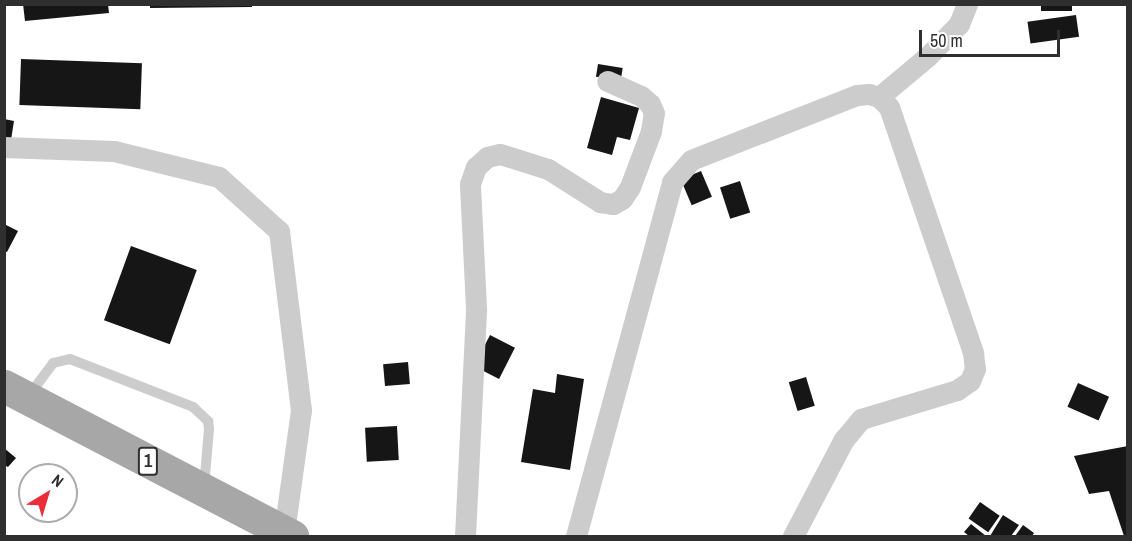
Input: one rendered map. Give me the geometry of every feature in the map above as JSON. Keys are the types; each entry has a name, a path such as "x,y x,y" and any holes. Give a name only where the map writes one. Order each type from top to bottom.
{"main road":[{"name":"1","path":"16,392 288,534"}],"street":[{"path":"879,97 928,56 959,24 967,4"},
{"path":"465,537 476,308 470,184 476,167 487,157 500,154 548,169 600,202 613,204 622,199 630,187 643,153 654,113 650,104 641,96 607,81"},
{"path":"576,537 672,182 691,160 857,95 869,94 879,97 889,107 973,352 975,369 970,381 957,390 861,419 844,439 793,537"},
{"path":"4,147 114,151 219,177 279,231 301,410 288,534"}],"lane":[{"path":"16,392 53,363 70,359 194,407 208,421 209,429 204,490"}],"building":[{"path":"23,4 108,4 109,13 25,21"},
{"path":"150,4 252,4 252,7 150,8"},
{"path":"1041,4 1072,4 1072,11 1041,11"},
{"path":"1076,15 1079,37 1031,44 1027,22"},
{"path":"21,59 142,63 140,109 19,105"},
{"path":"598,64 623,68 621,81 596,77"},
{"path":"601,97 639,108 630,140 617,137 612,155 587,148"},
{"path":"4,119 14,121 11,140 4,139"},
{"path":"701,171 712,197 692,205 681,180"},
{"path":"740,181 750,212 730,219 720,187"},
{"path":"4,224 18,231 7,252 4,251"},
{"path":"131,246 197,270 170,344 104,320"},
{"path":"490,335 515,348 499,379 474,366"},
{"path":"408,362 410,384 385,386 383,364"},
{"path":"557,374 584,379 570,470 521,462 533,389 555,393"},
{"path":"806,377 815,406 798,411 789,382"},
{"path":"1078,383 1109,397 1098,421 1067,407"},
{"path":"397,426 399,460 367,462 365,428"},
{"path":"1128,446 1128,536 1124,536 1109,491 1089,494 1074,456"},
{"path":"4,448 16,458 8,467 4,465"},
{"path":"980,502 1000,516 988,532 969,518"},
{"path":"1003,515 1019,525 1011,536 990,536"},
{"path":"971,524 986,536 969,536 964,532"},
{"path":"1023,525 1034,533 1032,536 1015,536"}]}
